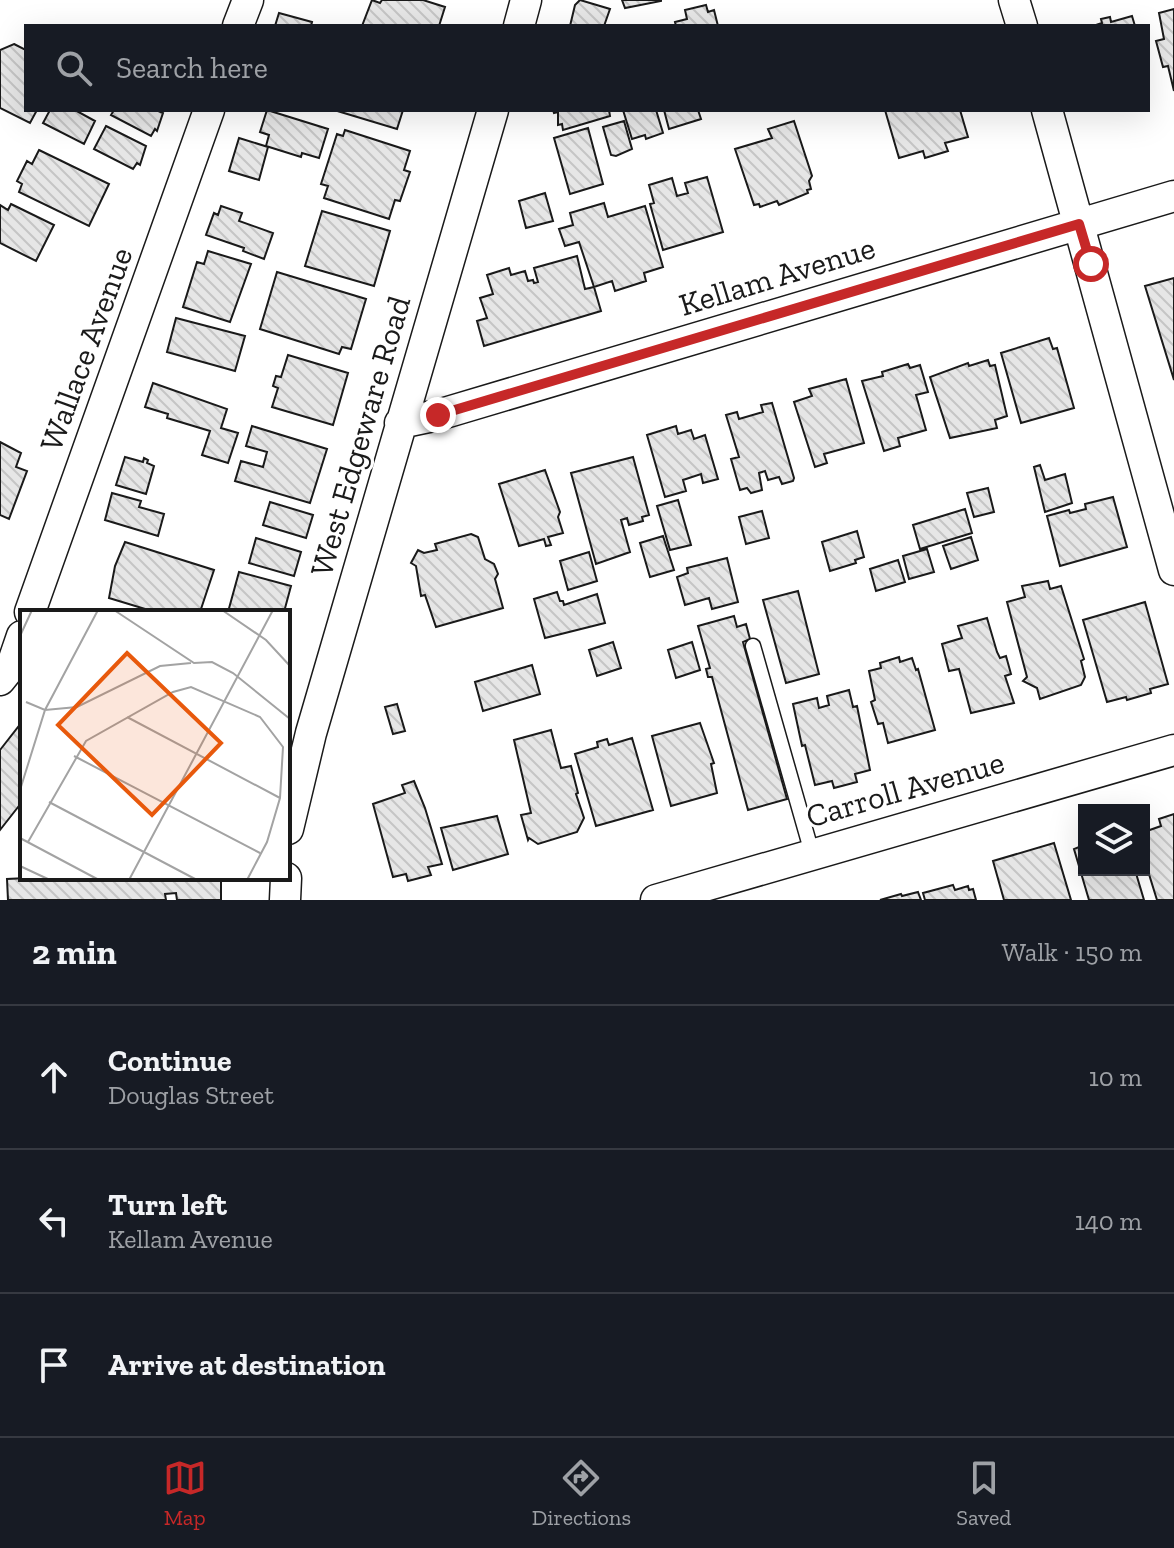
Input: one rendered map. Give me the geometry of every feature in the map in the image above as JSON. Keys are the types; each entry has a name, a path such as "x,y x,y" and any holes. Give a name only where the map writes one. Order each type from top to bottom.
{"street":[{"path":"239,24 248,0"},
{"path":"520,24 526,0"},
{"path":"1014,0 1021,24"},
{"name":"Wallace Avenue","path":"31,610 208,112"},
{"name":"West Edgeware Road","path":"290,821 311,733 492,112"},
{"path":"1048,112 1174,570"},
{"name":"Kellam Avenue","path":"400,423 453,410 1174,196"},
{"path":"11,671 20,642"},
{"name":"Carroll Avenue","path":"656,900 1174,750"},
{"path":"285,900 286,880"}],"lane":[{"path":"753,646 812,853"}],"building":[{"path":"372,0 380,3 382,0 423,0 445,7 440,24 363,24"},
{"path":"580,0 610,9 605,24 570,24 575,5"},
{"path":"622,0 661,0 661,1 625,8"},
{"path":"706,5 708,12 714,10 718,24 676,24 687,19 685,10"},
{"path":"1174,9 1174,91 1168,66 1163,67 1156,41 1164,39 1159,13"},
{"path":"279,13 312,22 312,24 276,24"},
{"path":"1132,16 1134,24 1099,24 1102,23 1101,19 1110,17 1111,22"},
{"path":"14,44 24,49 24,112 36,112 30,123 0,108 0,50"},
{"path":"49,112 79,112 95,121 84,144 43,123"},
{"path":"113,112 163,113 157,131 155,129 151,136 111,115"},
{"path":"266,112 328,129 319,158 302,153 301,157 266,146 269,135 260,132"},
{"path":"341,112 402,112 397,129"},
{"path":"558,112 609,112 610,116 563,130 562,124 558,125"},
{"path":"624,112 657,112 663,133 646,139 645,135 632,139"},
{"path":"665,112 699,112 701,119 669,129"},
{"path":"886,112 961,112 968,137 945,143 948,151 925,158 923,151 899,158"},
{"path":"624,121 632,149 611,155 603,127"},
{"path":"794,121 812,176 809,181 811,189 779,205 777,201 760,207 759,204 754,205 735,149 772,138 768,129"},
{"path":"106,126 146,146 140,165 137,163 133,169 94,149"},
{"path":"588,128 603,184 570,194 554,138"},
{"path":"345,130 410,151 404,170 410,172 400,201 395,200 389,219 324,198 328,186 321,184 337,134 343,136"},
{"path":"239,138 268,147 259,180 229,171"},
{"path":"39,150 109,184 89,226 19,192 22,184 17,181 27,161 32,164"},
{"path":"707,177 723,232 663,250 650,204 654,203 649,185 672,178 677,196 688,193 685,183"},
{"path":"545,193 553,221 526,228 519,201"},
{"path":"604,203 608,217 645,206 663,267 644,273 646,281 615,291 612,281 594,287 579,242 565,246 559,229 573,225 570,213"},
{"path":"11,204 54,225 36,261 0,243 0,205 8,210"},
{"path":"221,206 242,213 239,221 273,233 264,259 243,251 244,248 206,235 214,213 218,215"},
{"path":"322,211 390,231 374,286 305,266"},
{"path":"208,251 251,264 230,322 183,307 197,262 204,264"},
{"path":"577,256 585,289 594,287 601,311 484,346 477,321 487,318 480,298 493,294 487,275 509,268 511,275 525,271 528,281 533,280 534,283 538,282 534,268"},
{"path":"277,272 366,299 351,349 342,347 339,354 260,329"},
{"path":"1174,278 1174,380 1145,286"},
{"path":"176,318 245,336 235,371 167,352"},
{"path":"1049,338 1053,349 1057,348 1074,408 1021,423 1001,353"},
{"path":"288,355 348,373 333,425 272,407 278,388 273,386 276,376 281,377"},
{"path":"988,360 990,366 995,365 1007,416 995,420 997,428 950,438 930,377 968,363 969,366"},
{"path":"908,364 910,368 920,365 928,392 916,395 926,430 898,438 900,446 884,451 862,381 883,376 882,372"},
{"path":"846,379 864,443 824,454 827,463 815,467 794,402 812,396 809,389"},
{"path":"153,383 227,409 221,428 238,433 228,463 202,455 210,431 167,418 168,414 145,407"},
{"path":"772,403 793,481 782,484 779,477 768,480 765,471 759,473 762,490 751,493 747,488 740,490 731,459 739,457 726,415 737,412 739,419 763,412 761,405"},
{"path":"252,426 327,449 310,503 235,481 241,461 263,467 267,452 246,446"},
{"path":"676,426 678,434 691,430 694,439 705,435 718,479 703,483 701,474 683,480 686,491 665,497 647,435"},
{"path":"0,442 21,453 16,467 27,471 9,519 0,515"},
{"path":"125,457 143,462 144,458 154,466 146,494 116,485"},
{"path":"633,457 649,515 642,517 643,521 629,525 627,518 621,520 630,552 596,564 571,473"},
{"path":"1040,465 1045,480 1065,474 1072,503 1045,512 1034,467"},
{"path":"545,470 560,512 558,517 563,533 548,537 551,545 546,546 544,539 519,546 499,484"},
{"path":"988,488 994,512 974,517 967,493"},
{"path":"112,493 141,501 139,507 164,514 158,536 105,520"},
{"path":"1113,497 1127,547 1060,566 1047,516 1086,509 1085,504"},
{"path":"678,500 691,545 670,550 657,506"},
{"path":"270,502 313,515 306,538 263,525"},
{"path":"965,509 972,533 920,549 913,525"},
{"path":"762,511 769,538 746,544 739,517"},
{"path":"857,531 864,557 855,560 856,563 830,571 822,542"},
{"path":"471,534 478,537 485,559 494,564 503,608 436,627 425,595 421,596 416,566 411,563 418,550 424,553 437,550 435,544"},
{"path":"663,536 674,570 650,577 640,543"},
{"path":"971,537 978,560 951,569 943,546"},
{"path":"256,538 301,552 294,576 249,563"},
{"path":"125,542 214,570 201,610 148,610 109,598 115,566"},
{"path":"927,549 934,572 909,579 903,556"},
{"path":"589,552 597,581 568,590 560,561"},
{"path":"727,558 738,602 712,609 709,598 685,605 677,577 688,573 687,568"},
{"path":"898,560 905,582 876,591 870,569"},
{"path":"239,572 291,586 285,610 229,610"},
{"path":"1048,581 1050,589 1061,586 1084,659 1081,661 1085,677 1081,685 1040,699 1037,688 1023,681 1027,677 1007,602 1025,597 1022,586"},
{"path":"798,591 819,674 786,683 763,600"},
{"path":"557,592 564,605 597,594 605,623 545,638 534,599"},
{"path":"1145,602 1168,684 1150,689 1151,693 1107,702 1083,620"},
{"path":"734,616 737,627 746,624 750,639 743,642 787,799 748,810 712,677 708,677 706,669 710,668 698,626"},
{"path":"987,618 1000,658 1006,656 1011,674 1005,676 1014,703 971,713 959,669 949,671 942,644 962,638 958,626"},
{"path":"613,642 621,668 597,676 589,650"},
{"path":"692,642 700,670 676,678 668,650"},
{"path":"899,657 900,662 912,658 918,669 935,730 888,743 883,723 878,724 871,702 875,700 869,671 881,668 880,663"},
{"path":"532,665 540,694 483,711 475,682"},
{"path":"849,690 853,707 857,706 870,770 855,774 857,782 834,788 832,781 815,785 793,704 817,698 819,708 829,705 827,696"},
{"path":"397,704 405,731 393,734 385,707"},
{"path":"700,723 714,763 711,764 717,793 671,806 652,736"},
{"path":"20,725 20,805 0,830 0,750"},
{"path":"551,730 561,768 571,766 584,818 577,832 538,844 528,840 521,815 531,813 514,740"},
{"path":"632,738 653,810 596,826 575,754 598,747 597,742 607,739 609,745"},
{"path":"414,781 442,864 428,867 431,875 408,881 406,874 393,877 373,804 405,793 402,785"},
{"path":"1174,814 1174,900 1157,900 1150,876 1150,830 1161,826 1159,819"},
{"path":"497,816 508,854 453,870 441,828"},
{"path":"1054,843 1071,900 1004,900 993,861"},
{"path":"1082,876 1137,876 1144,900 1089,900"},
{"path":"7,879 221,880 221,900 177,900 176,893 165,894 166,900 8,900"},
{"path":"953,885 955,890 968,886 969,890 973,889 976,900 925,900 923,893"},
{"path":"918,892 921,900 880,900 901,894"}],"route":[{"path":"438,415 1079,224 1091,264"}]}
